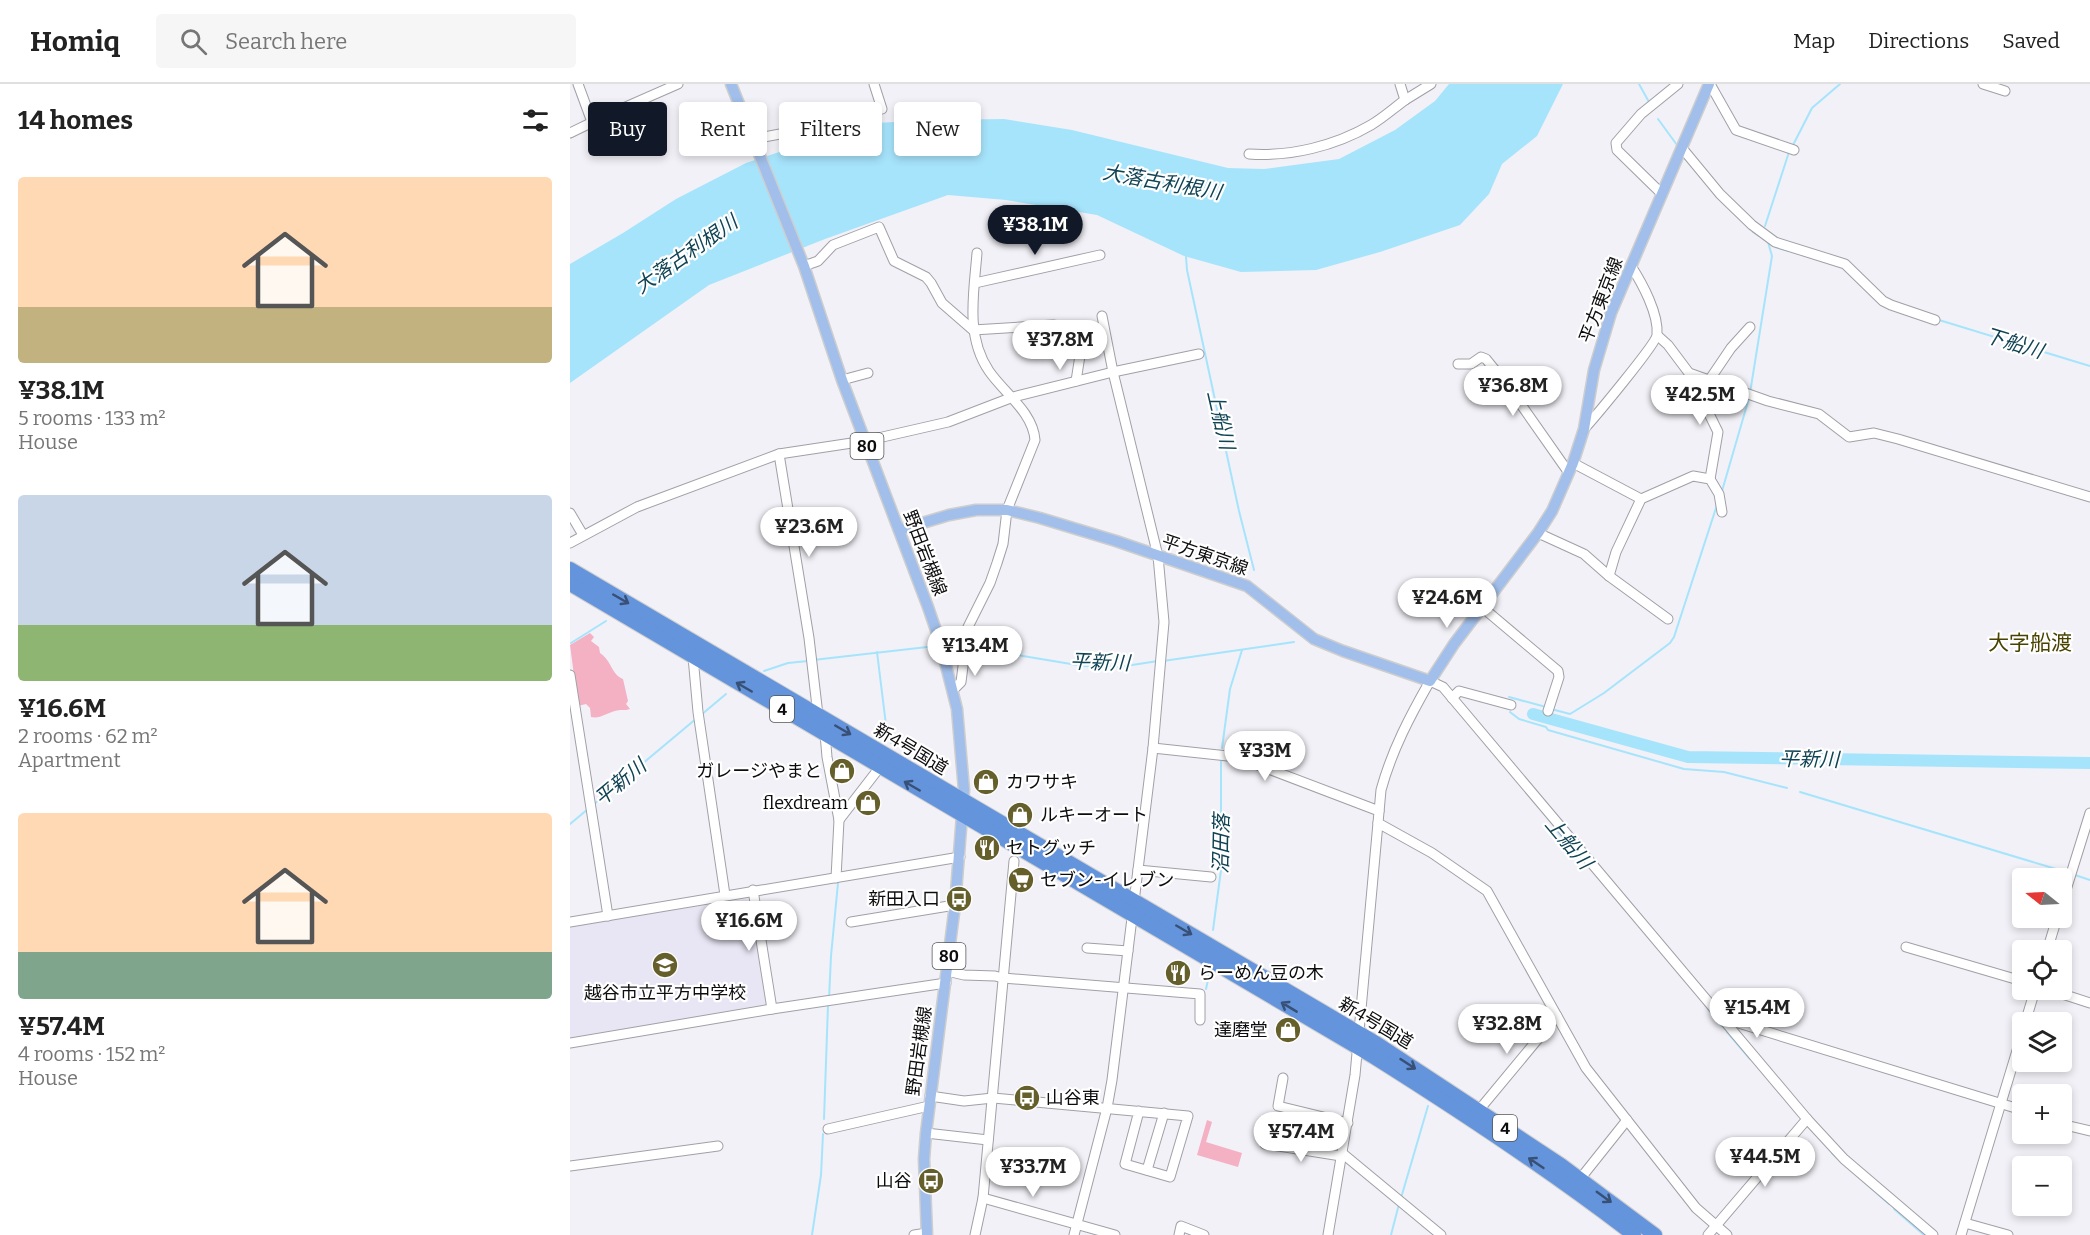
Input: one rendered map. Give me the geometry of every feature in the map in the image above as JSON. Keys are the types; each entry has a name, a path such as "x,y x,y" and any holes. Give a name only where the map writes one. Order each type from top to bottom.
{"highway":[{"name":"新4号国道","path":"570,569 963,800 1133,908"},
{"name":"新4号国道","path":"570,584 880,767 1133,908 1479,1110 1580,1179 1655,1235"},
{"name":"新4号国道","path":"1358,1040 1421,1086 1554,1176 1634,1235"}],"main road":[{"name":"野田岩槻線","path":"731,84 738,102"},
{"name":"平方東京線","path":"899,530 949,515 976,510 1007,510 1051,521 1252,588 1314,639 1430,681 1454,644 1552,511 1571,468 1584,429 1593,370 1602,339 1710,84"},
{"name":"野田岩槻線","path":"760,156 804,266 842,380 941,646 953,690 962,749 963,815 955,905 926,1133 924,1160 927,1234"}],"street":[{"path":"578,84 588,111"},
{"path":"637,102 677,84"},
{"path":"767,136 882,110 874,84"},
{"path":"1400,84 1405,100"},
{"path":"1249,154 1286,153 1326,144 1371,125 1431,84"},
{"path":"1662,194 1617,150 1616,143 1641,114 1678,84"},
{"path":"1710,84 1736,130 1794,150"},
{"path":"1983,84 2005,91"},
{"path":"570,133 588,124"},
{"path":"1682,148 1720,194 1752,225 1775,242 1845,264 1883,301 1935,320"},
{"path":"804,266 818,261 833,245 879,227 894,261 926,277 942,303 973,330 1053,325 1084,330 1076,381"},
{"path":"953,690 961,682 968,627 997,563 1003,544 1007,510 1035,440 1034,430 1013,397 989,371 973,330 977,253"},
{"path":"975,283 1100,255"},
{"path":"1584,429 1602,410 1658,336 1656,318 1631,266"},
{"path":"1074,1235 1107,1108 1153,748 1164,622 1158,556 1113,372 1102,316"},
{"path":"1710,379 1731,348 1750,327"},
{"path":"1658,336 1668,345 1689,373 1718,432 1710,479 1719,494 1722,512"},
{"path":"570,543 637,507 779,454 865,441 948,422 1013,397 1113,372 1199,354"},
{"path":"1458,364 1471,364 1481,357 1486,359 1571,468 1641,499"},
{"path":"842,380 868,373"},
{"path":"1689,373 1768,401 1819,414 1849,437 1874,433 2090,497"},
{"path":"779,454 809,638 818,715"},
{"path":"1609,576 1616,552 1641,499 1693,476 1710,479"},
{"path":"570,513 583,535"},
{"path":"1538,533 1584,554 1609,576 1668,619"},
{"path":"1482,607 1558,672 1559,677 1548,711"},
{"path":"693,657 699,723 725,895"},
{"path":"570,675 608,916"},
{"path":"1328,1235 1348,1123 1358,1040 1381,790 1403,730 1430,681 1443,687 1722,1018 1804,1122 1844,1160 1933,1235"},
{"path":"1452,698 1460,691 1511,705"},
{"path":"825,734 826,757 841,817 836,878"},
{"path":"1153,748 1237,757 1379,811"},
{"path":"841,817 880,767"},
{"path":"2072,871 2090,813"},
{"path":"1378,823 1432,853 1487,891 1586,1068 1696,1208 1727,1235"},
{"path":"570,922 960,857"},
{"path":"975,1235 983,1198 1014,861"},
{"path":"1138,870 1211,877"},
{"path":"753,890 772,1009"},
{"path":"851,922 955,905"},
{"path":"1906,947 2012,978"},
{"path":"1087,948 1128,951"},
{"path":"947,971 964,975 1200,994 1200,1020"},
{"path":"570,1043 945,983"},
{"path":"2072,997 2090,1003"},
{"path":"1479,1110 1557,1016"},
{"path":"1722,1018 2012,1106"},
{"path":"1961,1235 2012,1069"},
{"path":"1283,1077 1278,1106 1348,1123"},
{"path":"828,1129 929,1101 993,1098 1164,1113 1188,1116 1170,1177 1125,1164 1139,1111"},
{"path":"1147,1170 1164,1113"},
{"path":"1580,1179 1628,1120"},
{"path":"1708,1235 1804,1122"},
{"path":"2072,1127 2090,1131"},
{"path":"926,1133 988,1140"},
{"path":"1265,1144 1342,1154 1442,1235"},
{"path":"570,1167 718,1146"},
{"path":"983,1198 1115,1235"},
{"path":"1965,1223 2008,1235"},
{"path":"1179,1235 1181,1226 1204,1235"},
{"path":"914,1235 927,1234"}],"shaded area":[{"path":"590,633 594,637 591,641 599,647 600,653 616,674 623,679 628,701 626,704 630,709 617,710 600,717 591,717 590,708 586,704 578,706 570,645"},
{"name":"越谷市立平方中学校","path":"750,898 766,1005 764,1008 570,1039 570,926"},
{"path":"1207,1120 1212,1122 1206,1142 1242,1153 1238,1167 1197,1155"}],"water":[{"name":"大落古利根川","path":"1449,84 1563,84 1537,136 1502,164 1489,194 1460,225 1380,252 1316,270 1241,272 1184,256 1097,215 1006,200 948,195 825,239 709,285 570,383 570,264 676,199 746,163 779,152 779,156 882,156 882,123 894,122 894,156 981,156 981,119 1004,119 1072,130 1228,168 1264,169 1339,159 1395,130 1435,101"}],"waterway":[{"name":"下船川","path":"1639,84 1649,102"},
{"path":"1792,147 1812,108 1840,84"},
{"name":"下船川","path":"1658,119 1677,145"},
{"path":"1765,226 1789,152"},
{"name":"下船川","path":"1753,232 1759,236"},
{"path":"1750,393 1772,256 1768,242"},
{"name":"下船川","path":"1775,247 1789,251"},
{"name":"上船川","path":"1186,257 1239,511 1254,570"},
{"name":"下船川","path":"1939,320 2090,366"},
{"path":"1722,491 1749,398"},
{"path":"1551,709 1570,714 1604,693 1670,643 1674,637 1717,505"},
{"path":"571,643 606,621"},
{"name":"平新川","path":"968,642 1023,656 1083,666 1119,667 1158,661"},
{"name":"平新川","path":"1163,661 1294,642"},
{"name":"平新川","path":"945,645 963,643"},
{"name":"平新川","path":"813,660 936,646"},
{"name":"沼田落","path":"1222,748 1230,689 1242,650"},
{"path":"877,652 886,725 891,743"},
{"name":"平新川","path":"764,671 788,663 808,661"},
{"name":"平新川","path":"701,715 726,694"},
{"path":"1509,697 1546,707"},
{"path":"1510,712 1519,719 1546,727 1548,730 1684,769 1724,772 1787,788"},
{"name":"平新川","path":"1533,714 1688,757 2090,763"},
{"name":"平新川","path":"593,805 697,718"},
{"name":"沼田落","path":"1213,930 1221,870 1221,757"},
{"path":"1800,792 2053,868"},
{"name":"平新川","path":"570,824 588,809"},
{"name":"上船川","path":"1557,828 1557,831 1581,858"},
{"path":"2075,875 2090,880"},
{"path":"829,999 838,883"},
{"name":"沼田落","path":"1206,989 1210,971"},
{"path":"824,1119 828,1005"},
{"name":"上船川","path":"1705,1005 1722,1026"},
{"name":"上船川","path":"1727,1032 1750,1059"},
{"path":"1401,1198 1428,1106"},
{"path":"812,1235 821,1175 823,1134"},
{"name":"上船川","path":"1832,1153 1837,1158"},
{"name":"上船川","path":"1844,1164 1889,1204"},
{"path":"1391,1235 1399,1204"},
{"name":"上船川","path":"1894,1209 1924,1235"}],"place":[{"name":"ガレージやまと","path":"842,771"},
{"name":"カワサキ","path":"986,782"},
{"name":"flexdream","path":"868,803"},
{"name":"ルキーオート","path":"1020,815"},
{"name":"セトグッチ","path":"987,848"},
{"name":"セブン-イレブン","path":"1021,880"},
{"name":"新田入口","path":"959,899"},
{"name":"越谷市立平方中学校","path":"665,965"},
{"name":"らーめん豆の木","path":"1178,973"},
{"name":"達磨堂","path":"1288,1030"},
{"name":"山谷東","path":"1027,1098"},
{"name":"山谷","path":"931,1181"}],"district":[{"name":"大字船渡","path":"2030,643"}]}
